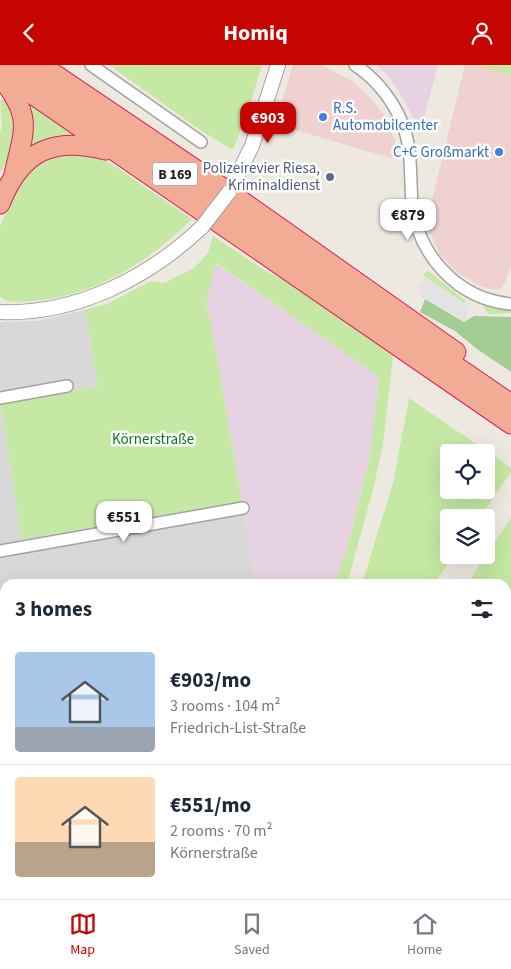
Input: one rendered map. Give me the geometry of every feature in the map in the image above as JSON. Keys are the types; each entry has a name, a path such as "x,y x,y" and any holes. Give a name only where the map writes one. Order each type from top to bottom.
{"highway":[{"name":"B 169","path":"17,65 504,399"},
{"path":"41,65 425,328 478,369 504,399"},
{"name":"B 169","path":"0,74 511,424"},
{"path":"0,74 20,106 25,125 14,174 0,204"},
{"path":"14,174 44,150 60,144 89,146 114,152"}],"street":[{"path":"91,65 201,143"},
{"path":"0,312 42,310 114,289 156,265 202,227 229,192 252,146 278,65"},
{"path":"355,65 385,93 404,128 409,151 415,220 433,260 444,273 468,290 510,301"},
{"path":"0,398 67,386"},
{"path":"0,551 243,508"}],"shaded area":[{"path":"293,65 321,65 352,81 370,97 383,114 394,138 398,160 275,124"},
{"path":"376,65 438,65 419,137 414,119 398,90 386,74"},
{"path":"465,65 477,65 511,75 511,264 506,281 497,290 482,287 456,272 440,254 426,225"},
{"path":"215,263 379,377 369,461 347,549 336,579 255,579 210,317 206,306"},
{"path":"426,277 471,308 464,322 418,293 419,286"},
{"path":"85,310 98,387 0,401 0,322 36,321"},
{"path":"0,402 22,538 242,502 255,579 0,579"}],"green space":[{"path":"109,65 262,65 247,114 233,150 203,132"},
{"path":"477,65 511,65 511,75"},
{"path":"18,92 85,138 24,158"},
{"path":"7,98 18,120 12,151 0,173 0,132 2,126 0,101"},
{"path":"60,148 103,158 192,219 139,263 99,284 55,298 19,302 7,301 0,296 0,227 19,180 31,165"},
{"name":"Körnerstraße","path":"213,236 266,271 290,283 393,356 383,444 374,486 348,579 336,579 347,549 369,461 379,377 216,263 206,306 210,317 242,502 22,539 0,401 98,387 85,310 107,304 151,281 164,283 194,268 208,253"},
{"path":"428,271 466,301 464,303 423,275"},
{"path":"425,299 464,322 474,316 511,317 511,372 477,349 455,331 420,312"},
{"path":"481,302 511,310 511,313 488,314"},
{"path":"409,398 476,444 440,444 440,499 492,499 486,509 440,509 440,564 448,564 437,579 364,579 393,483"},
{"path":"495,457 511,468 511,472 495,495"},
{"path":"511,518 511,579 470,579 480,564 495,564 495,542"}],"place":[{"name":"R.S. Automobilcenter","path":"323,117"},
{"name":"C+C Großmarkt","path":"499,152"},
{"name":"Polizeirevier Riesa, Kriminaldienst","path":"330,177"}]}
